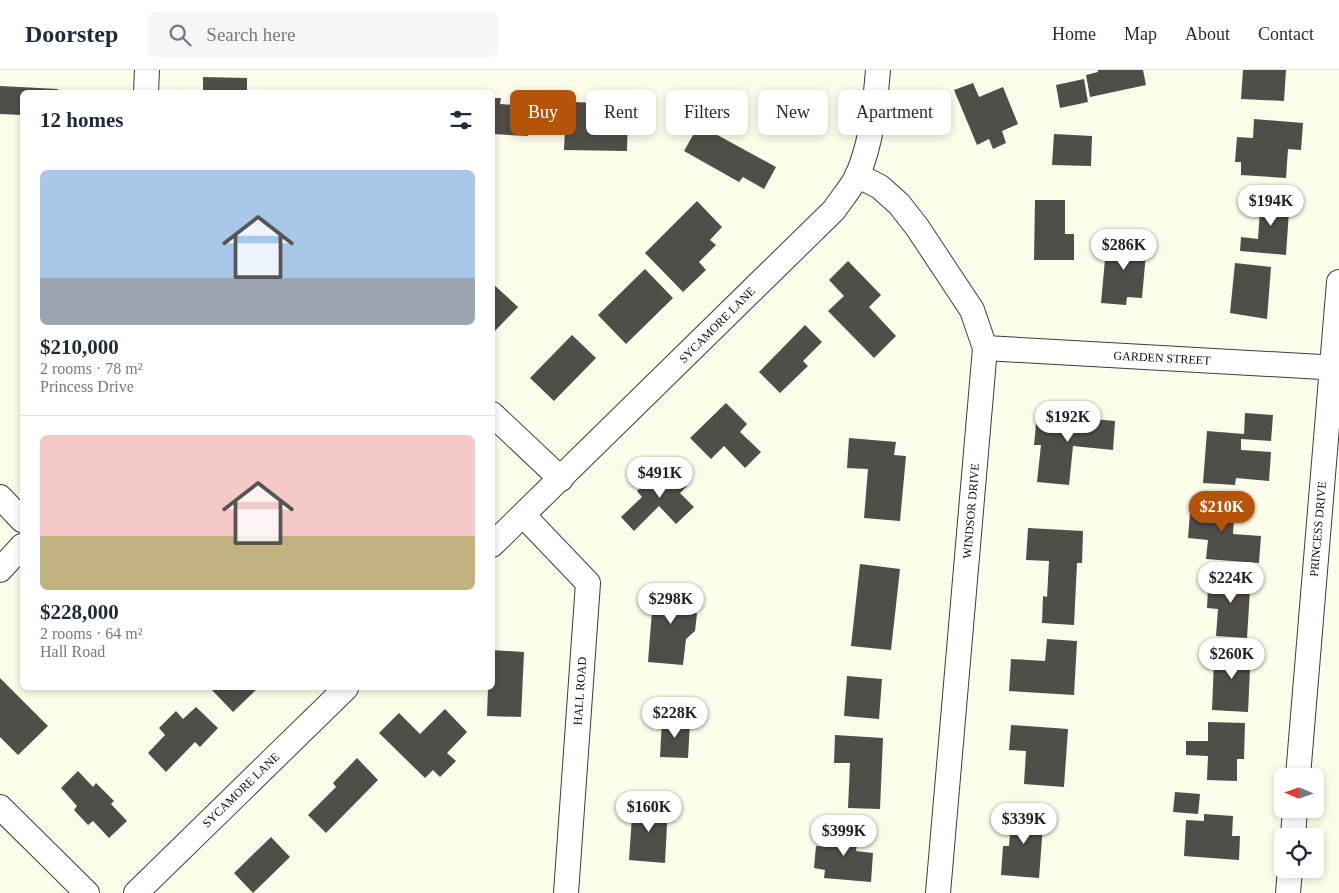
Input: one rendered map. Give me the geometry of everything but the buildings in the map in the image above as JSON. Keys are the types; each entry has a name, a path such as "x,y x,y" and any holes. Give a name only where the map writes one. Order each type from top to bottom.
{"street":[{"path":"146,90 147,70"},
{"name":"SYCAMORE LANE","path":"495,542 834,210 858,175 868,145 878,70"},
{"name":"WINDSOR DRIVE","path":"858,175 880,187 899,204 917,227 972,310 985,348 938,893"},
{"name":"PRINCESS DRIVE","path":"1299,768 1335,367 1339,282"},
{"name":"GARDEN STREET","path":"985,348 1335,367"},
{"path":"495,417 561,479"},
{"path":"0,497 20,518"},
{"name":"HALL ROAD","path":"523,515 588,583 566,893"},
{"path":"0,570 20,548"},
{"name":"SYCAMORE LANE","path":"136,893 344,690"},
{"path":"0,807 87,893"},
{"path":"1288,893 1289,878"}]}
